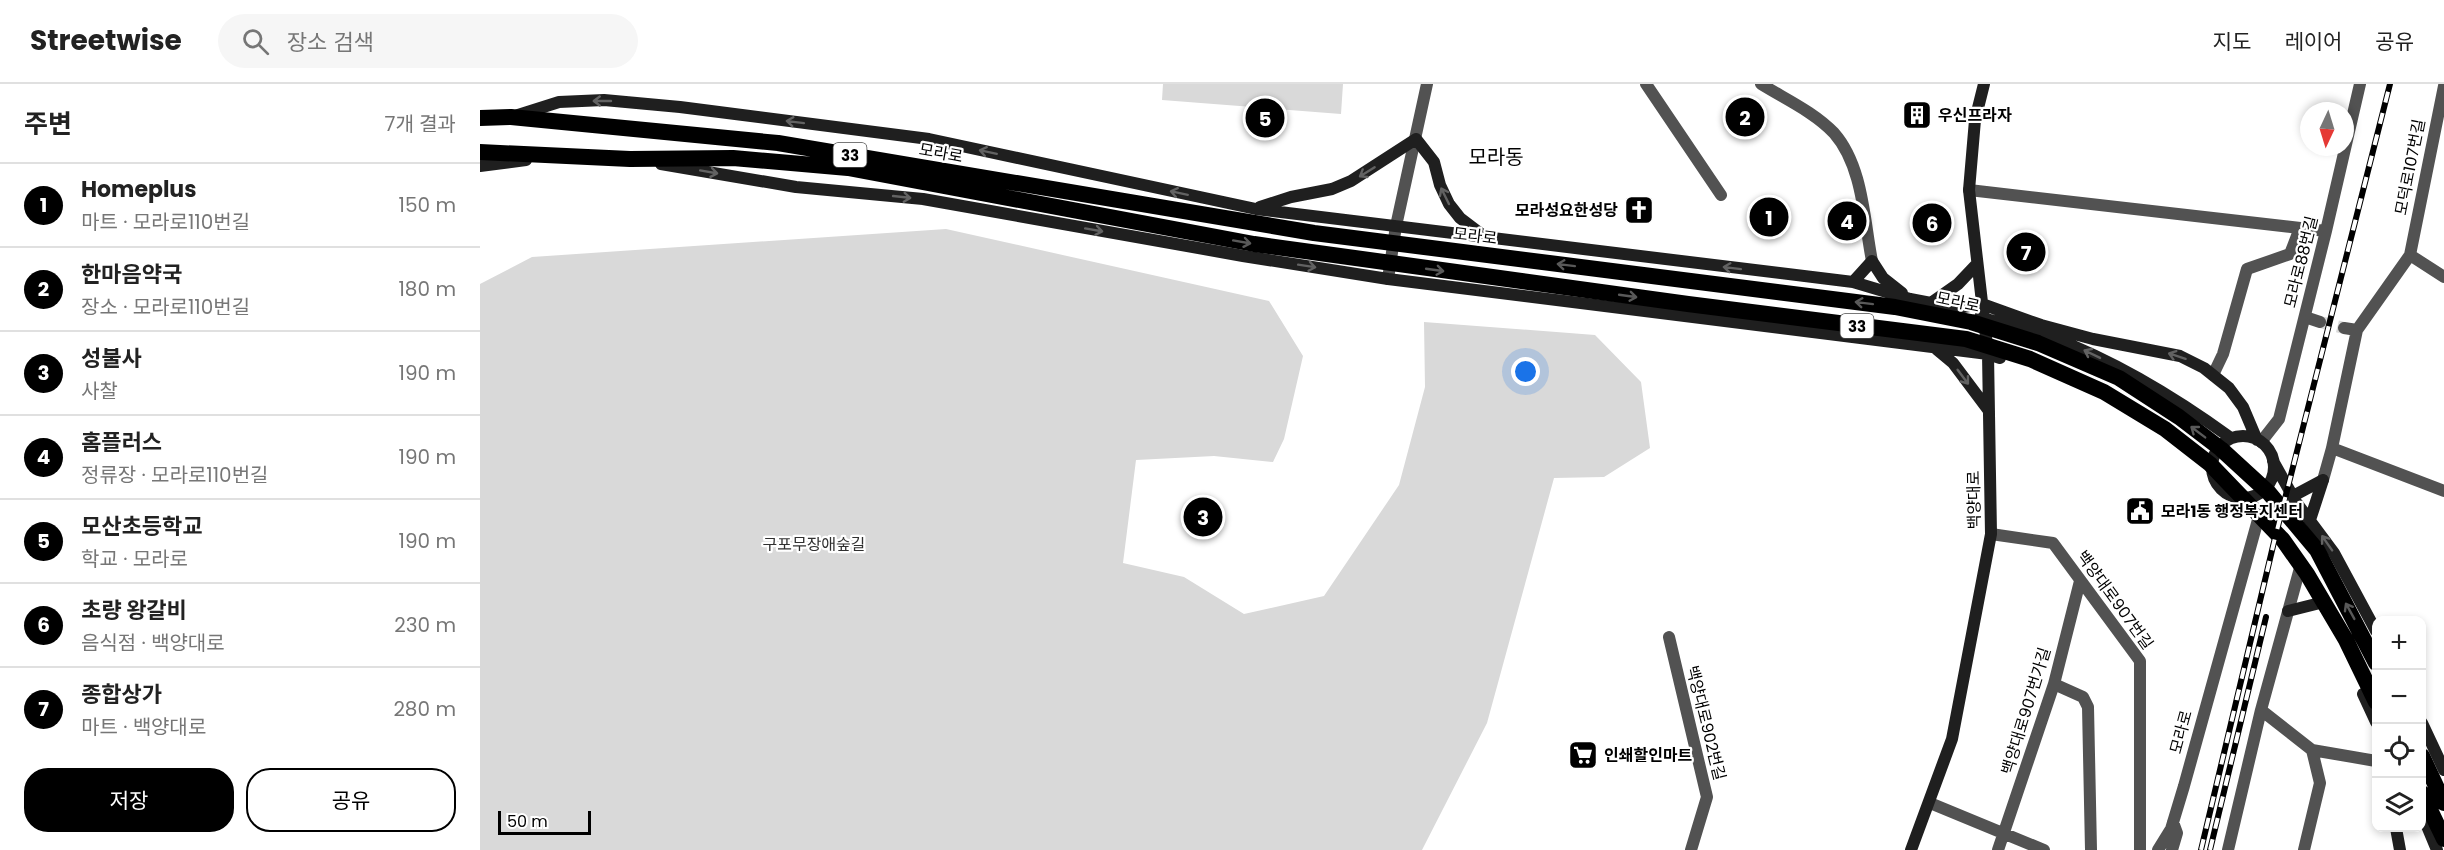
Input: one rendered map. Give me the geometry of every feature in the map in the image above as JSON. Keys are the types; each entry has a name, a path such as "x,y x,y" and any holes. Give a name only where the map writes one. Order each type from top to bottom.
{"highway":[{"name":"모라로","path":"480,118 511,117 778,143 1314,233 1895,308 1971,322 2038,343 2119,378 2221,449 2269,493 2317,550 2372,655"},
{"name":"모라로","path":"480,152 630,159 733,158 848,168 1184,232 1392,264 1966,339 2030,359 2104,392 2165,429 2210,464 2283,540 2307,574 2346,640 2372,694"},
{"path":"2426,766 2444,803"},
{"path":"2426,812 2435,844"}],"main road":[{"name":"백양대로","path":"1911,850 1952,739 1991,534 1988,354 1969,190 1975,120 1984,84"},
{"name":"모라로","path":"511,117 559,102 604,100 680,107 929,139 1256,208 1853,282 1957,308 2049,336 2092,353 2232,438"},
{"path":"480,110 511,117"},
{"path":"1256,208 1291,197 1332,189 1351,181 1416,140 1434,162 1440,185 1449,204 1460,218 1485,237"},
{"path":"480,166 555,155"},
{"path":"630,159 796,187 923,199 1243,256 1388,279 1988,354 2040,370 2118,405 2182,443 2211,472 2221,491 2231,496 2246,498 2260,493 2268,486 2272,478 2273,461"},
{"path":"1853,282 1872,261 1883,278 1910,298"},
{"path":"1931,303 1958,284 1977,264"},
{"path":"1790,276 1782,279 1776,289 1775,299 1780,313 1798,330"},
{"name":"모라로","path":"1957,308 1982,304 2041,325 2093,339 2180,356 2204,368 2229,388 2243,407 2259,441"},
{"path":"1934,347 1953,363 1989,411"},
{"path":"2211,472 2216,451 2222,443 2232,438 2242,436 2259,441 2268,449 2293,496 2334,553 2372,624"},
{"path":"2293,496 2323,480"},
{"path":"2310,520 2323,480"},
{"path":"2246,498 2300,568 2320,603 2372,714"},
{"path":"2288,611 2320,603"},
{"path":"2422,724 2443,764"},
{"path":"2435,844 2444,815"},
{"path":"2426,825 2435,844"},
{"path":"2397,832 2400,850"}],"street":[{"path":"1388,279 1396,226 1427,84"},
{"path":"1646,84 1721,195"},
{"path":"1761,84 1811,115 1834,134 1846,154 1857,181 1872,261"},
{"name":"모라로88번길","path":"2259,441 2279,419 2360,84"},
{"name":"모덕로107번길","path":"2410,255 2444,86"},
{"path":"1969,190 2326,231"},
{"path":"2213,375 2223,354 2247,269 2290,254 2300,228"},
{"path":"2323,480 2357,330 2410,255 2444,277"},
{"path":"2305,316 2320,322"},
{"path":"2344,328 2357,330"},
{"path":"2332,448 2444,491"},
{"name":"모라로","path":"2158,850 2173,822 2259,516"},
{"name":"백양대로907번길","path":"1991,534 2053,543 2140,661 2140,850"},
{"path":"2228,850 2261,710 2300,568"},
{"name":"백양대로907번가길","path":"1998,850 2054,684 2080,581"},
{"name":"백양대로902번길","path":"1669,638 1707,797 1691,850"},
{"path":"2054,684 2083,697 2088,707 2091,850"},
{"path":"2261,710 2312,750 2372,760"},
{"path":"2304,850 2320,783 2312,750"},
{"path":"1929,803 2044,850"},
{"path":"2172,850 2177,833 2173,822"}],"green space":[{"path":"1163,84 1343,84 1341,114 1162,100"},
{"name":"구포무장애숲길","path":"946,229 1269,301 1303,356 1284,439 1273,462 1214,456 1136,460 1123,563 1184,577 1244,614 1324,596 1399,485 1425,387 1424,322 1595,335 1641,382 1650,448 1604,477 1554,478 1487,723 1422,850 480,850 480,284 532,257"}],"tunnel":[{"path":"2320,322 2344,328"}],"railway":[{"path":"2201,850 2274,542 2390,84"},
{"path":"2210,850 2266,617"}],"place":[{"name":"우신프라자","path":"1917,115"},
{"name":"한마음약국","path":"1745,117"},
{"name":"모산초등학교","path":"1265,118"},
{"name":"모라성요한성당","path":"1639,210"},
{"name":"Homeplus","path":"1769,217"},
{"name":"홈플러스","path":"1847,221"},
{"name":"초량 왕갈비","path":"1932,223"},
{"name":"종합상가","path":"2026,252"},
{"name":"모라1동 행정복지센터","path":"2140,511"},
{"name":"성불사","path":"1203,517"},
{"name":"인쇄할인마트","path":"1583,755"}],"district":[{"name":"모라동","path":"1496,157"}]}
